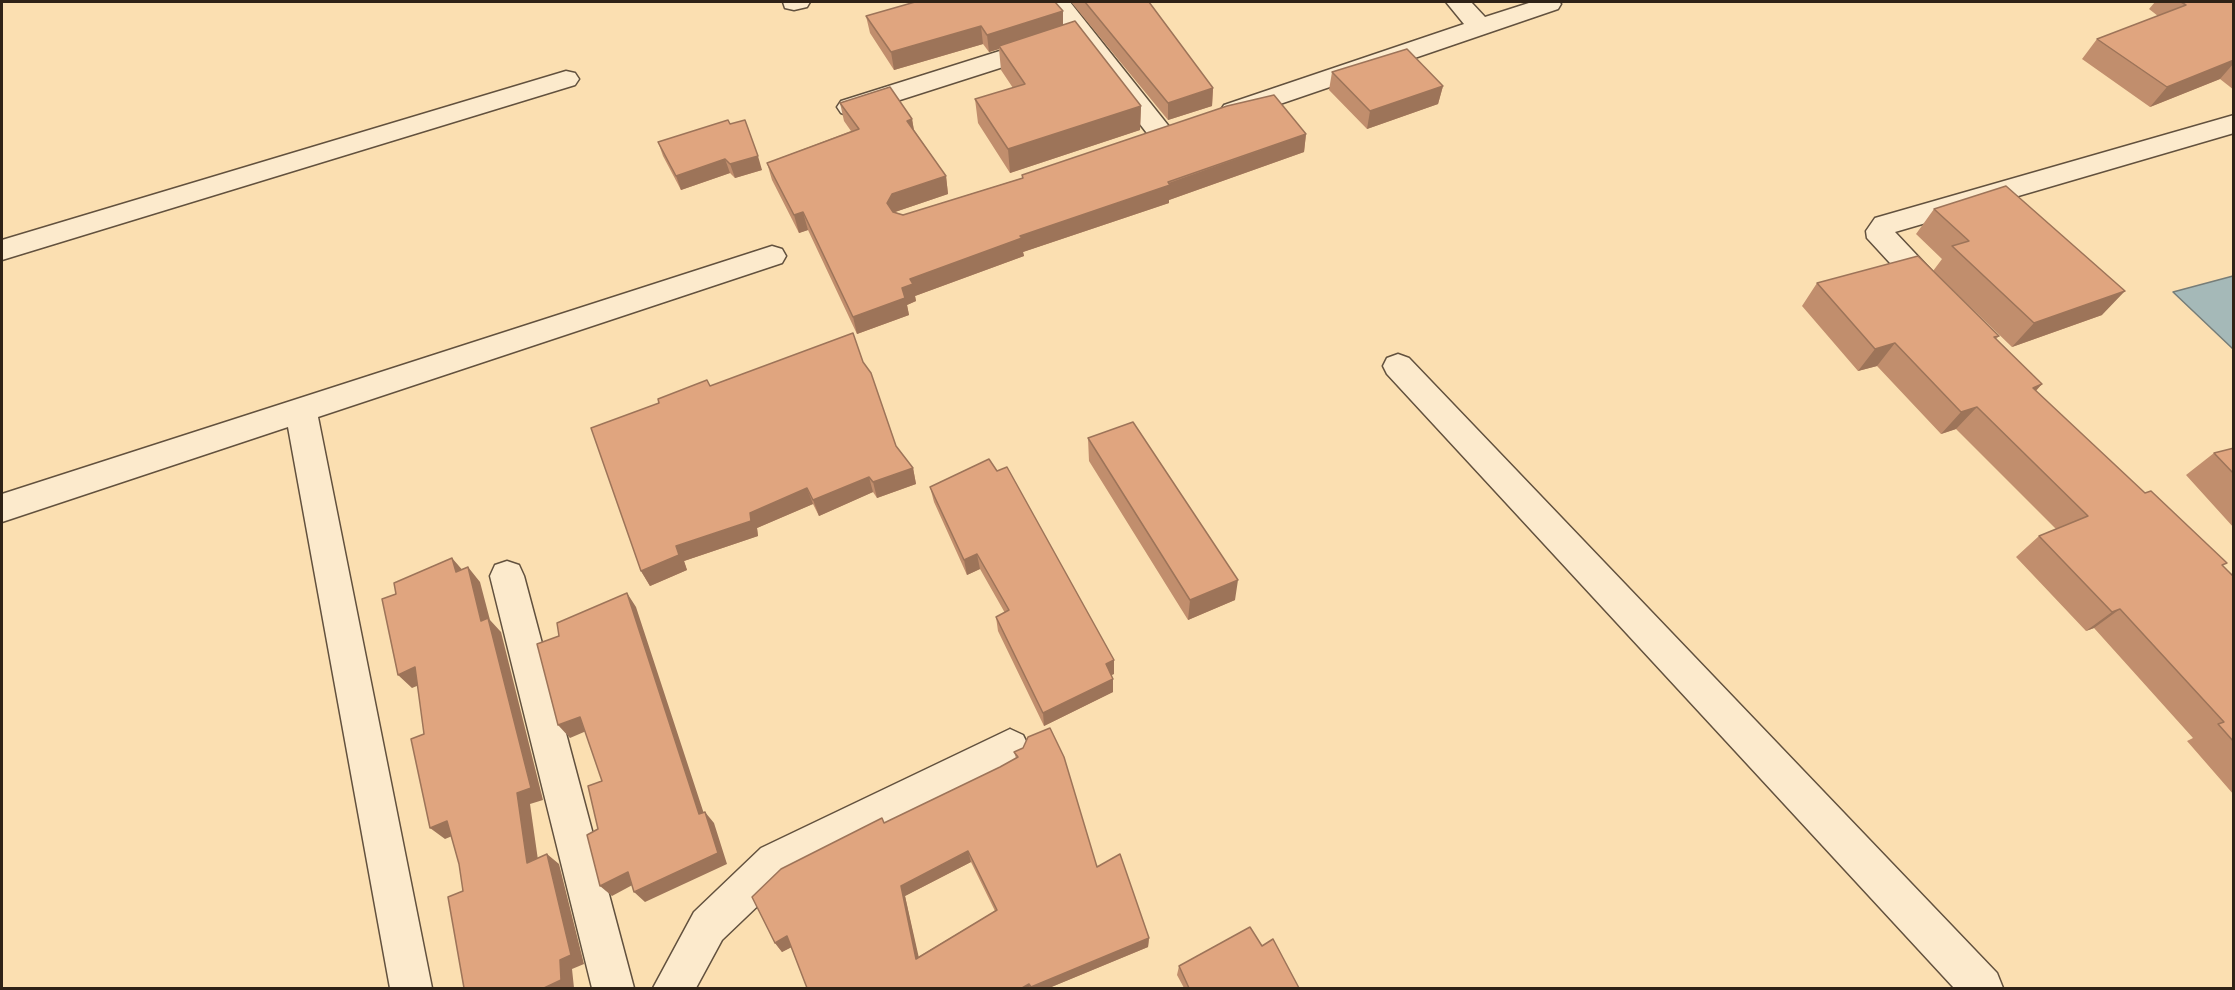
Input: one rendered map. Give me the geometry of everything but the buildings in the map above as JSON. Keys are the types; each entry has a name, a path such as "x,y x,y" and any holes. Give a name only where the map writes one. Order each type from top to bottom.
{"street":[{"path":"1058,2 1083,33 1173,131 1549,4"},
{"path":"1458,2 1480,27"},
{"path":"842,110 1083,33"},
{"path":"2,250 566,79"},
{"path":"1955,313 1888,247 1880,231 1885,225 2234,124"},
{"path":"2,508 772,256"},
{"path":"1398,366 1982,988"},
{"path":"302,410 411,988"},
{"path":"507,576 613,988"},
{"path":"674,988 708,926 775,862 1010,747"}],"shaded area":[{"path":"2234,276 2233,349 2173,292"}]}
